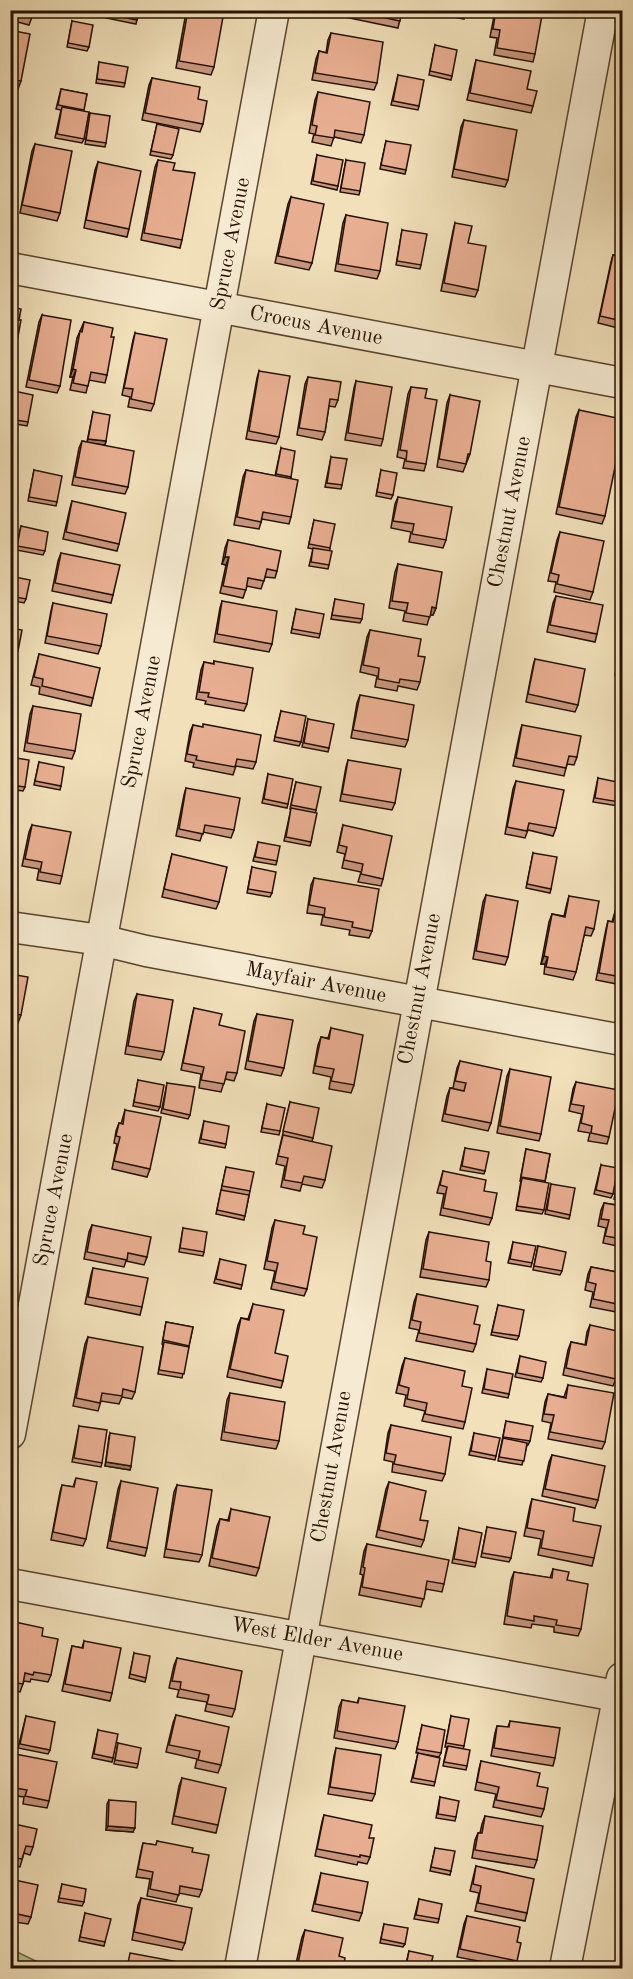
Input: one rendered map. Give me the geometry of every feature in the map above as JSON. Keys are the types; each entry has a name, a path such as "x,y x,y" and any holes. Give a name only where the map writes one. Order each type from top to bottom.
{"street":[{"name":"Spruce Avenue","path":"10,1434 274,10"},
{"name":"Chestnut Avenue","path":"240,1968 603,10"},
{"name":"Crocus Avenue","path":"10,268 622,383"},
{"name":"Mayfair Avenue","path":"10,927 101,940 157,954 622,1040"},
{"name":"West Elder Avenue","path":"10,1584 301,1637 621,1691"},
{"path":"565,1968 621,1691"}],"green space":[{"path":"11,1949 50,1968 11,1968"}],"building":[{"path":"10,10 33,10 32,17 10,12"},
{"path":"108,10 139,10 137,20 107,14"},
{"path":"188,10 223,17 214,67 179,61"},
{"path":"349,10 402,10 400,21"},
{"path":"444,10 466,10 465,15"},
{"path":"496,10 543,10 535,54 497,48 500,30 493,29"},
{"path":"72,21 93,25 89,47 68,43"},
{"path":"10,30 30,34 21,81 10,79"},
{"path":"331,33 383,42 377,83 315,73 319,51 327,53"},
{"path":"435,45 457,50 452,76 430,71"},
{"path":"476,60 531,71 527,89 537,91 533,106 470,93"},
{"path":"99,62 128,67 125,83 97,79"},
{"path":"398,75 424,80 419,106 393,101"},
{"path":"152,78 200,87 198,99 207,101 203,124 145,113"},
{"path":"61,89 87,94 84,110 58,105"},
{"path":"318,92 370,102 364,135 335,130 334,138 315,135 317,126 312,125"},
{"path":"62,107 89,112 84,139 57,134"},
{"path":"90,113 110,116 106,143 86,140"},
{"path":"464,120 517,130 508,180 454,169"},
{"path":"157,124 179,129 173,155 151,151"},
{"path":"386,141 411,145 406,170 381,165"},
{"path":"35,144 72,151 60,213 22,205"},
{"path":"317,155 343,160 338,186 313,181"},
{"path":"158,160 175,163 173,170 195,173 182,240 144,233"},
{"path":"346,160 365,163 360,191 341,188"},
{"path":"98,162 141,171 129,229 86,220"},
{"path":"291,197 324,204 312,263 278,256"},
{"path":"346,215 388,223 380,271 338,264"},
{"path":"455,223 472,226 468,243 486,246 478,290 444,283"},
{"path":"402,230 427,234 421,265 397,261"},
{"path":"613,255 622,257 622,321 600,316"},
{"path":"10,307 21,309 14,358 11,357 11,362"},
{"path":"42,315 71,320 60,386 29,380"},
{"path":"84,322 113,328 111,337 114,337 107,375 91,372 88,386 73,383 76,370 73,369 80,331 82,332"},
{"path":"135,333 167,339 154,404 131,399 133,389 124,388"},
{"path":"259,371 290,376 279,437 249,431"},
{"path":"308,377 341,382 338,400 330,399 325,432 299,428"},
{"path":"356,381 392,387 383,439 348,433"},
{"path":"411,387 427,389 425,398 437,400 426,464 406,461 407,451 400,450"},
{"path":"14,391 33,395 28,422 10,419"},
{"path":"450,395 480,401 466,464 439,459"},
{"path":"579,410 622,419 622,433 605,516 559,507"},
{"path":"93,412 110,415 106,441 88,439"},
{"path":"82,441 134,451 128,487 75,477"},
{"path":"281,448 295,451 291,477 276,474"},
{"path":"331,457 347,459 342,485 327,483"},
{"path":"34,470 62,476 57,502 29,497"},
{"path":"246,470 298,480 291,517 263,512 261,522 237,517"},
{"path":"381,470 397,473 393,495 377,492"},
{"path":"398,497 452,507 446,540 412,534 414,524 393,521"},
{"path":"72,501 126,513 119,544 66,532"},
{"path":"314,520 335,524 330,548 309,544"},
{"path":"21,526 48,532 45,551 17,546"},
{"path":"560,532 604,541 593,592 557,584 559,575 551,573"},
{"path":"228,540 281,551 277,571 267,569 264,581 248,578 246,590 223,586 229,557 225,557"},
{"path":"313,548 332,551 329,565 311,562"},
{"path":"61,553 120,565 113,595 55,583"},
{"path":"398,564 442,572 436,608 432,607 430,617 406,613 408,603 392,601"},
{"path":"10,576 30,580 26,599 10,596"},
{"path":"556,596 603,605 597,634 550,625"},
{"path":"335,599 364,604 362,619 332,615"},
{"path":"222,601 277,611 272,644 217,634"},
{"path":"53,603 107,614 101,646 47,636"},
{"path":"296,609 324,614 320,634 292,629"},
{"path":"10,628 22,630 18,651 10,650"},
{"path":"370,630 421,639 418,656 425,657 420,682 400,679 399,683 378,679 379,668 363,665"},
{"path":"622,641 622,672 616,671"},
{"path":"39,654 100,668 93,698 42,686 43,679 34,677"},
{"path":"535,659 585,669 578,705 528,694"},
{"path":"214,661 253,668 247,704 208,697 209,693 199,692 204,662 214,664"},
{"path":"360,695 414,705 408,740 353,730"},
{"path":"33,706 81,714 75,751 27,743"},
{"path":"281,711 306,716 301,742 275,737"},
{"path":"308,719 334,724 329,748 304,743"},
{"path":"203,724 261,735 256,762 237,759 235,767 196,760 197,756 187,754 193,725 203,727"},
{"path":"522,725 581,736 577,757 569,756 566,768 516,758"},
{"path":"10,757 29,760 25,787 10,785"},
{"path":"348,760 401,769 395,803 342,794"},
{"path":"39,762 64,767 61,786 35,781"},
{"path":"268,774 293,779 288,804 264,799"},
{"path":"598,778 622,783 619,802 595,798"},
{"path":"516,781 564,790 556,828 529,823 527,831 507,827"},
{"path":"296,782 321,787 316,810 291,805"},
{"path":"186,788 240,798 234,830 205,825 203,834 179,829"},
{"path":"291,808 317,813 311,842 286,837"},
{"path":"32,825 71,832 62,876 40,872 42,862 25,859"},
{"path":"343,825 392,836 383,879 361,874 363,864 344,860 347,847 339,845"},
{"path":"258,842 280,846 277,861 255,857"},
{"path":"533,853 557,857 551,889 527,884"},
{"path":"172,854 227,867 219,902 164,889"},
{"path":"252,867 276,872 272,893 248,889"},
{"path":"314,878 379,889 372,931 352,927 353,922 324,917 325,908 309,905"},
{"path":"486,895 518,901 508,957 476,951"},
{"path":"569,896 599,901 594,929 586,927 576,972 546,967 548,957 544,956 552,914 565,917"},
{"path":"616,908 622,909 622,977 599,973 608,921 613,922"},
{"path":"10,974 28,977 21,1015 10,1013"},
{"path":"137,994 173,1000 164,1052 128,1046"},
{"path":"194,1008 222,1014 219,1025 245,1031 237,1073 227,1072 224,1084 201,1080 204,1067 183,1063"},
{"path":"257,1014 293,1020 284,1068 248,1061"},
{"path":"331,1028 363,1035 354,1085 331,1081 334,1069 315,1066 321,1037 329,1039"},
{"path":"460,1061 502,1070 491,1123 445,1114 450,1088 464,1091 466,1083 455,1081"},
{"path":"510,1069 551,1077 541,1134 500,1126"},
{"path":"138,1080 164,1085 160,1107 134,1102"},
{"path":"576,1082 619,1090 609,1137 591,1133 592,1126 581,1123 584,1106 571,1104"},
{"path":"167,1083 195,1087 190,1115 163,1109"},
{"path":"290,1102 319,1108 313,1138 283,1131"},
{"path":"267,1104 285,1108 280,1131 262,1128"},
{"path":"125,1110 161,1117 150,1169 114,1161 120,1137 116,1136 119,1123 123,1124"},
{"path":"204,1121 229,1126 226,1144 201,1139"},
{"path":"283,1135 332,1146 325,1180 304,1176 302,1183 284,1180 288,1158 278,1156"},
{"path":"465,1148 489,1152 485,1171 462,1166"},
{"path":"526,1149 550,1154 545,1181 521,1177"},
{"path":"601,1165 618,1168 613,1194 596,1190"},
{"path":"226,1167 254,1172 250,1191 222,1186"},
{"path":"622,1169 622,1196 615,1195"},
{"path":"443,1171 486,1180 484,1191 497,1193 492,1218 443,1208 447,1187 440,1185"},
{"path":"522,1178 549,1183 544,1210 517,1206"},
{"path":"551,1184 575,1188 570,1215 547,1210"},
{"path":"221,1190 249,1195 245,1216 217,1210"},
{"path":"604,1203 622,1206 622,1239 605,1236 609,1220 601,1219"},
{"path":"275,1220 305,1226 303,1234 317,1237 307,1289 274,1282 278,1263 267,1261"},
{"path":"92,1225 151,1237 147,1257 128,1253 127,1260 87,1252"},
{"path":"183,1228 207,1232 204,1252 180,1248"},
{"path":"429,1232 489,1242 486,1261 491,1262 489,1280 423,1269"},
{"path":"513,1242 536,1246 532,1263 510,1259"},
{"path":"538,1246 566,1252 562,1271 534,1266"},
{"path":"220,1259 246,1265 242,1285 216,1279"},
{"path":"591,1267 622,1273 622,1305 593,1299 596,1284 588,1282"},
{"path":"93,1268 148,1278 142,1307 88,1297"},
{"path":"417,1294 478,1306 474,1324 480,1325 476,1344 419,1333 421,1322 412,1320"},
{"path":"253,1304 284,1310 275,1353 288,1356 283,1381 230,1369 241,1318 249,1320"},
{"path":"498,1305 524,1310 519,1336 492,1332"},
{"path":"166,1322 193,1327 189,1346 163,1340"},
{"path":"590,1325 622,1332 622,1348 616,1379 566,1368 571,1342 586,1345"},
{"path":"88,1337 143,1347 135,1392 123,1389 122,1396 102,1393 100,1403 76,1398"},
{"path":"164,1342 189,1347 184,1374 159,1370"},
{"path":"520,1356 546,1362 543,1378 517,1373"},
{"path":"405,1358 465,1371 462,1386 472,1388 465,1422 425,1414 427,1403 407,1399 409,1388 399,1385"},
{"path":"487,1369 513,1374 509,1394 484,1389"},
{"path":"568,1385 614,1393 605,1442 550,1432 554,1415 544,1414 548,1394 566,1398"},
{"path":"230,1393 285,1402 279,1441 224,1432"},
{"path":"506,1421 533,1426 530,1441 503,1437"},
{"path":"391,1425 451,1437 445,1474 394,1464 396,1455 386,1453"},
{"path":"79,1426 107,1430 102,1463 74,1458"},
{"path":"110,1433 135,1437 131,1466 106,1462"},
{"path":"474,1433 500,1438 496,1456 471,1451"},
{"path":"503,1438 527,1443 524,1461 499,1457"},
{"path":"552,1455 605,1466 598,1500 545,1489"},
{"path":"76,1478 97,1482 86,1539 53,1532 62,1485 74,1487"},
{"path":"121,1481 158,1488 147,1548 110,1541"},
{"path":"389,1482 426,1491 420,1520 428,1521 424,1540 379,1530"},
{"path":"177,1485 212,1490 202,1555 166,1549"},
{"path":"532,1499 575,1508 573,1521 601,1526 594,1558 541,1548 544,1531 527,1528"},
{"path":"231,1509 270,1517 259,1568 212,1558 220,1519 229,1521"},
{"path":"487,1527 516,1532 511,1558 482,1553"},
{"path":"459,1528 482,1533 476,1563 454,1559"},
{"path":"367,1544 449,1560 444,1584 427,1581 424,1599 362,1587"},
{"path":"553,1569 569,1572 567,1580 588,1584 581,1629 556,1625 557,1620 534,1616 534,1621 507,1616 514,1572 552,1578"},
{"path":"15,1622 43,1628 42,1636 58,1639 51,1675 25,1673 23,1684 10,1682 10,1646"},
{"path":"84,1641 121,1648 112,1693 65,1684 72,1646 83,1648"},
{"path":"134,1653 150,1656 146,1678 130,1674"},
{"path":"177,1658 242,1671 235,1709 207,1704 209,1695 180,1689 181,1682 172,1681"},
{"path":"359,1698 405,1706 398,1742 337,1731 342,1700 358,1703"},
{"path":"176,1715 229,1727 221,1765 198,1760 200,1751 169,1745"},
{"path":"26,1716 55,1722 50,1750 20,1744"},
{"path":"451,1716 469,1719 464,1746 446,1743"},
{"path":"510,1721 560,1728 555,1758 494,1748 497,1726 509,1727"},
{"path":"422,1725 445,1730 441,1753 417,1749"},
{"path":"98,1730 118,1734 113,1758 94,1754"},
{"path":"118,1743 141,1748 138,1764 115,1760"},
{"path":"448,1746 470,1750 467,1766 444,1762"},
{"path":"336,1748 381,1755 375,1794 330,1787"},
{"path":"10,1753 57,1762 49,1801 25,1796 27,1790 10,1787"},
{"path":"418,1753 440,1758 435,1782 413,1778"},
{"path":"481,1761 540,1773 537,1786 548,1788 544,1809 496,1800 499,1787 477,1782"},
{"path":"182,1778 226,1788 218,1825 174,1816"},
{"path":"440,1797 459,1801 456,1817 438,1814"},
{"path":"109,1800 136,1802 135,1828 108,1826"},
{"path":"324,1815 372,1825 369,1838 374,1838 370,1857 317,1849"},
{"path":"485,1816 543,1826 537,1860 475,1850 478,1833 482,1833"},
{"path":"10,1823 37,1829 33,1847 26,1846 22,1859 10,1857"},
{"path":"157,1841 193,1848 192,1852 209,1855 202,1890 180,1886 179,1895 150,1889 153,1872 138,1869 143,1843 156,1845"},
{"path":"435,1848 455,1851 451,1871 431,1867"},
{"path":"476,1866 534,1879 527,1913 478,1903 481,1886 473,1884"},
{"path":"321,1873 368,1882 362,1913 315,1904"},
{"path":"10,1879 38,1885 31,1917 17,1914 13,1931 10,1931"},
{"path":"62,1884 86,1889 84,1902 59,1898"},
{"path":"141,1898 192,1908 185,1943 134,1932"},
{"path":"419,1899 442,1904 439,1919 416,1915"},
{"path":"85,1913 111,1919 105,1942 80,1937"},
{"path":"467,1916 520,1927 517,1942 521,1943 517,1961 460,1949"},
{"path":"384,1924 408,1928 405,1944 381,1939"},
{"path":"305,1930 343,1938 339,1956 345,1958 343,1968 297,1968"},
{"path":"409,1951 433,1956 430,1968 406,1966"},
{"path":"130,1953 184,1963 183,1968 127,1968"}]}
